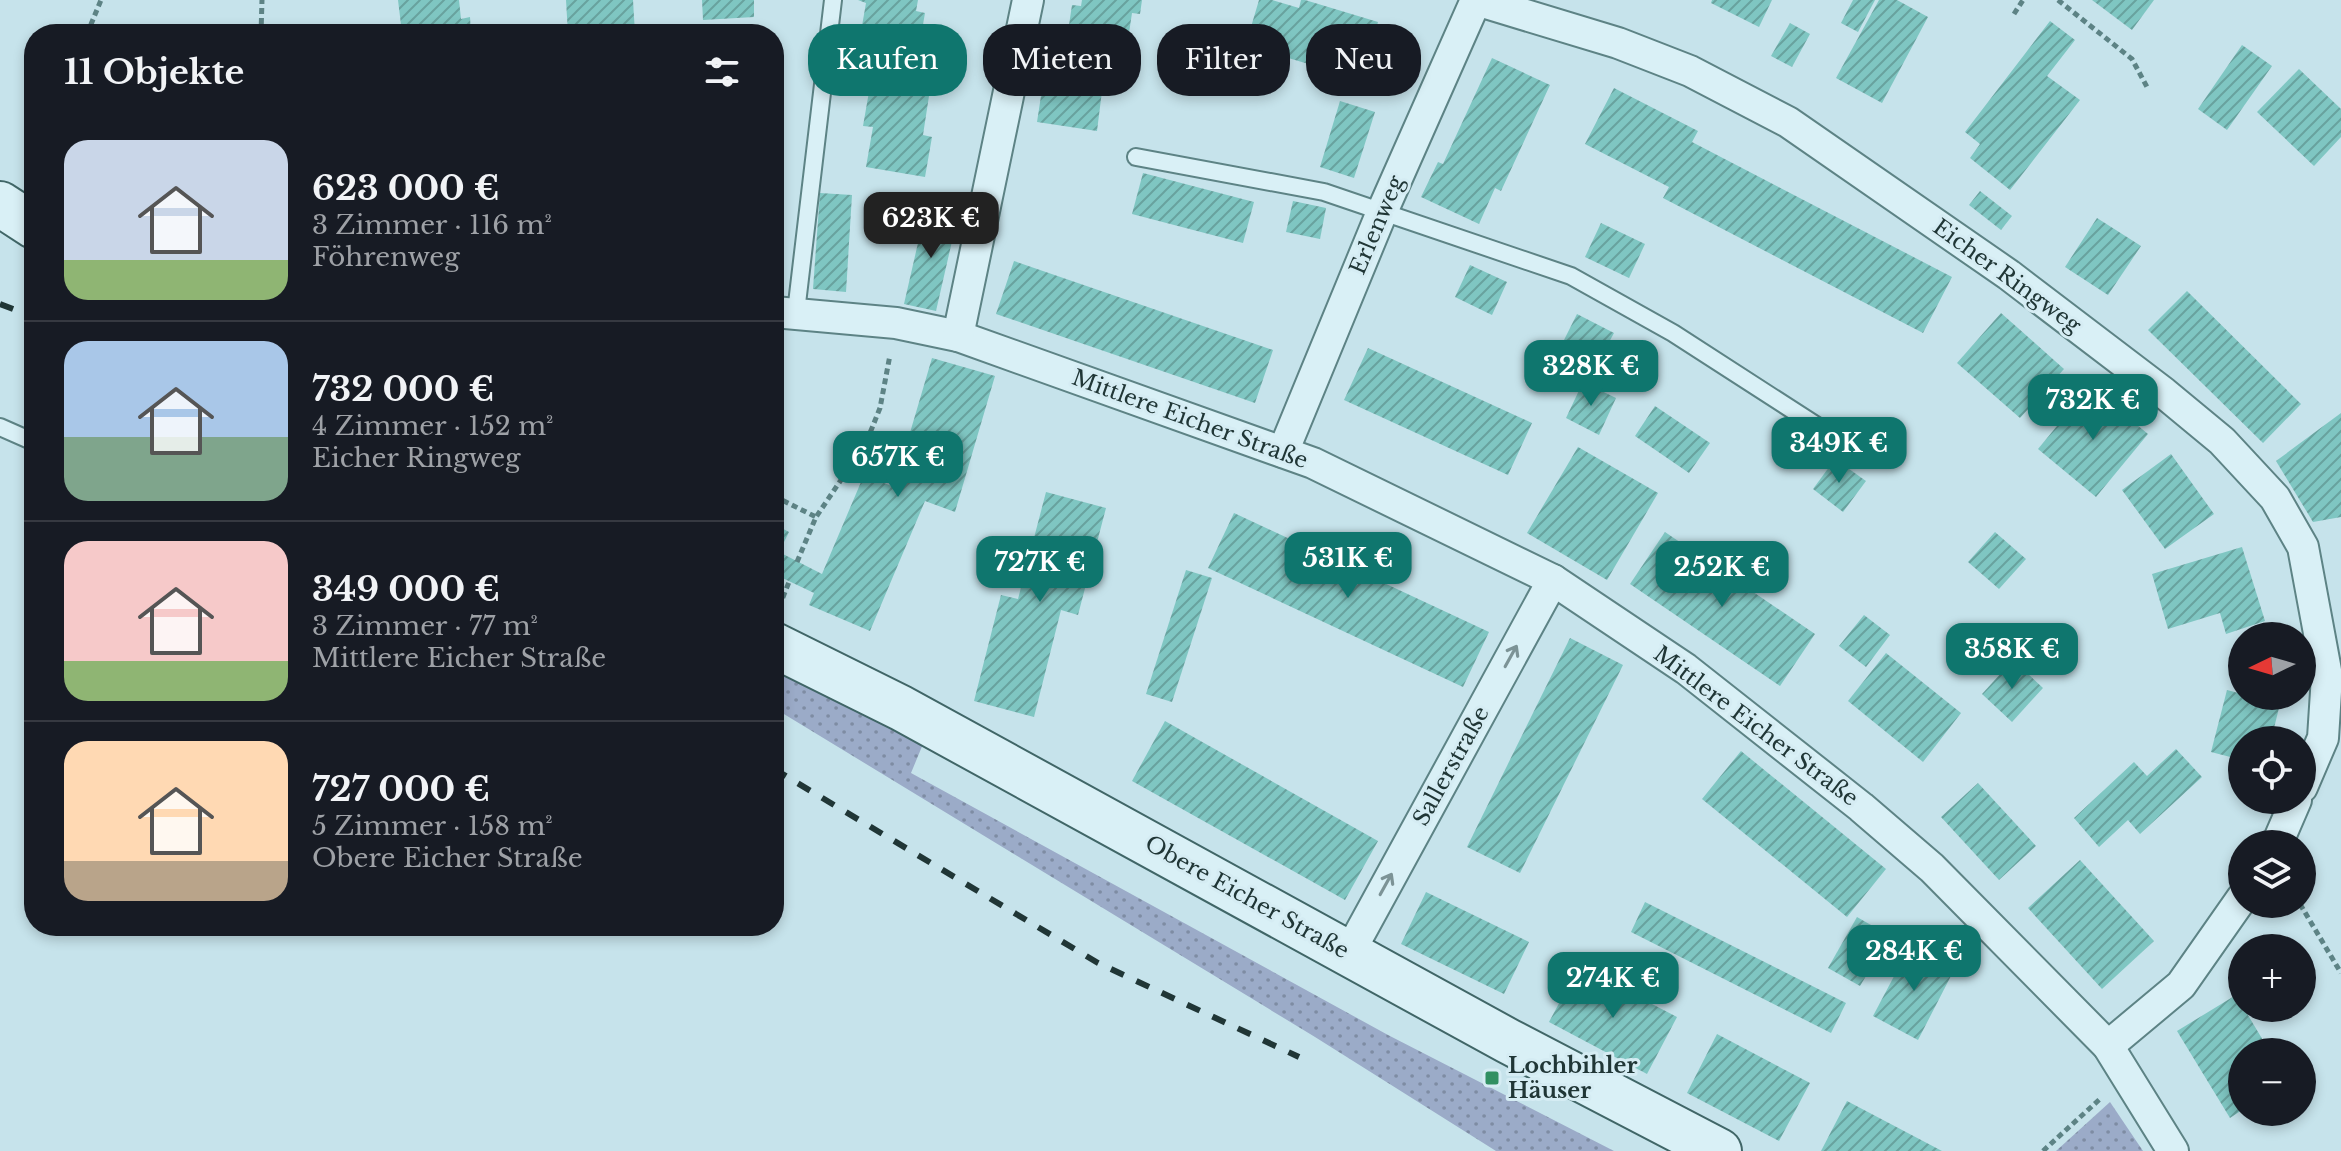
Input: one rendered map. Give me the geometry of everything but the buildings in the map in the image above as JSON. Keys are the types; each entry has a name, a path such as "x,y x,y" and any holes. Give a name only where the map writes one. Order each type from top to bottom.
{"street":[{"path":"958,336 1028,0"},
{"name":"Erlenweg","path":"1283,452 1382,212 1476,0"},
{"name":"Eicher Ringweg","path":"1476,0 1618,43 1662,60 1690,71 1788,122 2009,275 2222,441 2275,498 2303,547 2327,676 2323,738 2316,754"},
{"path":"0,204 24,220"},
{"name":"Mittlere Eicher Straße","path":"785,312 896,323 958,336 1313,463 1553,580 1686,669 1861,807 1932,868 2108,1046 2173,1151"},
{"name":"Sallerstraße","path":"1349,953 1553,580"},
{"name":"Obere Eicher Straße","path":"784,650 901,708 1508,1041 1719,1151"},
{"path":"2108,1046 2181,985 2228,918"}],"lane":[{"path":"785,312 833,0"},
{"path":"1136,157 1324,192 1571,276 1673,333 1859,453"},
{"path":"0,427 24,438"}],"path":[{"path":"91,24 101,0"},
{"path":"261,24 262,0"},
{"path":"2014,14 2023,0"},
{"path":"2058,0 2132,59 2147,87"},
{"path":"797,562 816,517 866,443 880,408 896,323"},
{"path":"784,501 816,517"},
{"path":"784,594 789,582"},
{"path":"2308,918 2341,973"},
{"path":"2043,1151 2127,1074"}],"shaded area":[{"path":"784,675 923,744 911,773 1388,1035 1614,1151 1496,1151 1315,1037 784,714"},
{"path":"2110,1102 2143,1151 2056,1151"}],"railway":[{"path":"0,304 24,313"},
{"path":"784,775 1098,963 1299,1057"}],"place":[{"name":"Lochbihler Häuser","path":"1492,1078"}]}
